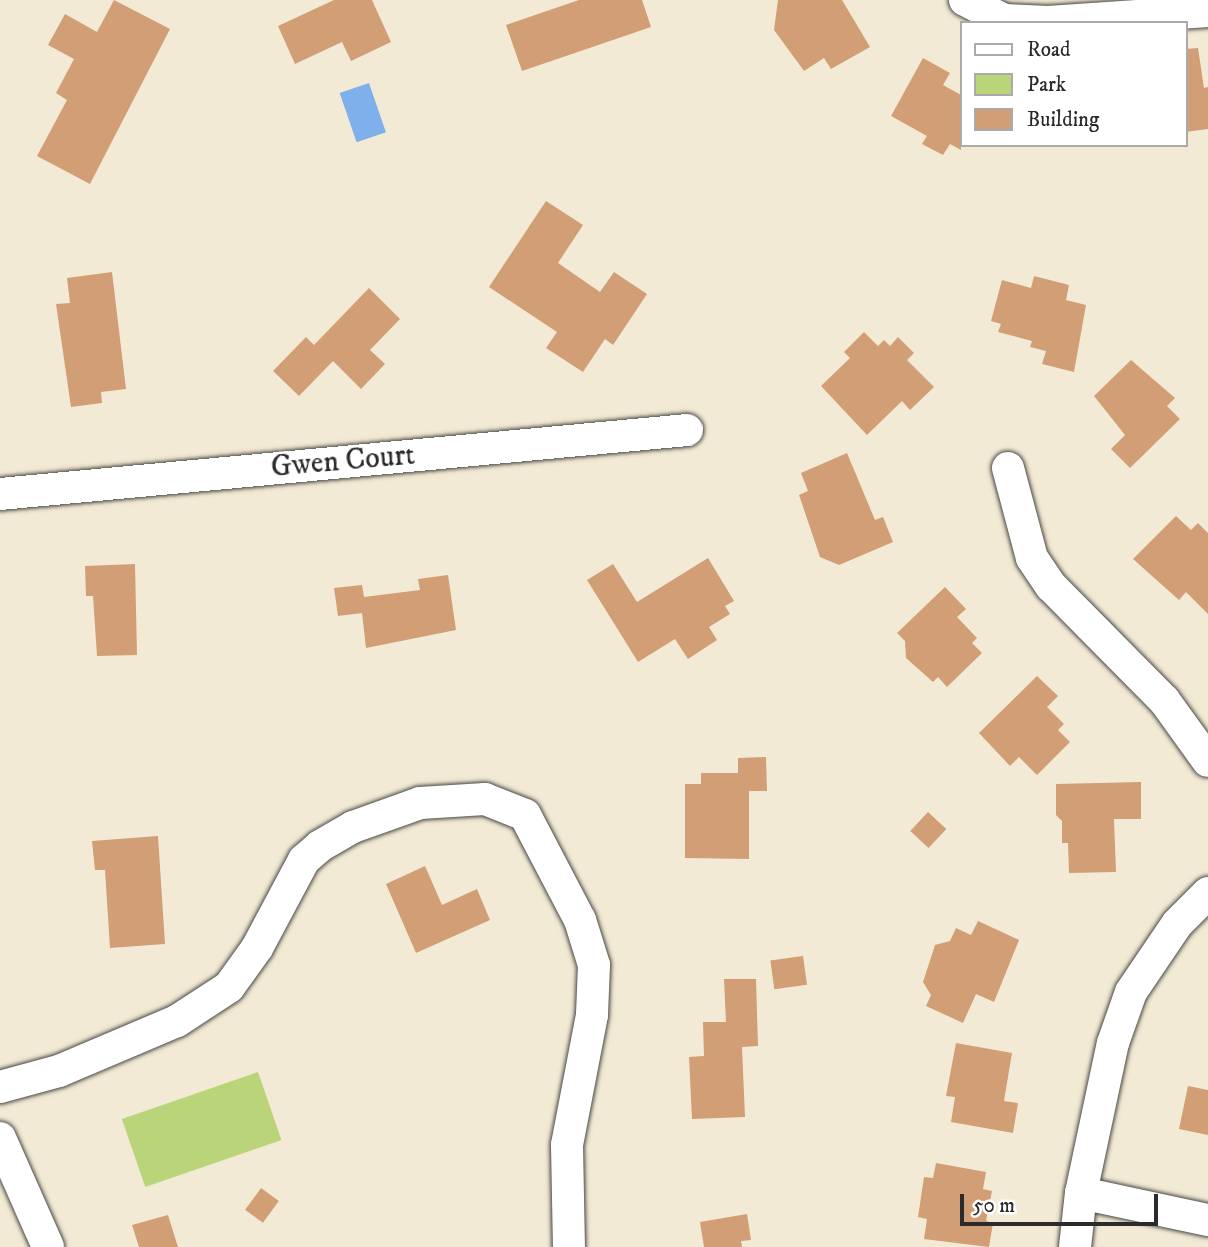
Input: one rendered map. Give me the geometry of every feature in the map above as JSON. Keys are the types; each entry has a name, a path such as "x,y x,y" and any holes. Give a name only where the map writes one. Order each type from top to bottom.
{"street":[{"path":"965,0 1004,20 1026,21"},
{"path":"1063,21 1208,11"},
{"name":"Gwen Court","path":"0,494 687,430"},
{"path":"1008,468 1032,558 1051,586 1164,700 1208,761"},
{"path":"0,1087 59,1071 177,1021 229,987 257,948 304,860 320,846 353,827 419,803 485,799 525,815 580,920 594,965 592,1015 567,1145 569,1247"},
{"path":"1075,1247 1081,1193 1113,1043 1131,992 1177,924 1208,893"},
{"path":"0,1138 48,1247"},
{"path":"1081,1193 1208,1220"}],"green space":[{"path":"258,1072 281,1140 145,1187 122,1119"}],"water":[{"path":"369,83 386,132 357,142 340,93"}],"building":[{"path":"114,0 170,29 90,184 37,156 67,100 56,93 74,59 48,45 65,14 97,32"},
{"path":"334,0 372,0 391,42 351,61 342,42 295,64 278,26"},
{"path":"579,0 642,0 651,27 522,71 506,25"},
{"path":"778,0 842,0 870,47 831,69 824,58 804,71 774,30"},
{"path":"1198,48 1204,88 1208,87 1208,129 1187,132 1187,49"},
{"path":"923,58 950,73 943,85 960,94 961,150 950,144 943,155 922,144 927,136 891,116"},
{"path":"546,201 583,225 558,263 600,292 614,272 647,294 613,345 605,339 583,372 546,348 557,332 489,287"},
{"path":"112,272 126,389 101,392 102,403 71,407 56,304 70,303 67,278"},
{"path":"1034,276 1069,285 1066,300 1086,305 1074,372 1042,364 1046,351 1030,347 1032,341 998,332 1001,324 991,321 1002,280 1031,288"},
{"path":"369,288 400,319 370,350 385,364 361,389 333,361 299,396 273,371 306,337 314,345"},
{"path":"864,332 878,346 884,340 890,346 898,337 914,353 907,360 934,387 910,410 902,401 867,435 821,386 850,358 844,352"},
{"path":"1131,360 1175,398 1167,406 1180,419 1130,468 1111,449 1125,435 1094,396"},
{"path":"847,453 875,520 883,517 893,542 839,565 820,557 799,495 808,491 801,473"},
{"path":"1176,516 1191,530 1198,523 1208,533 1208,614 1186,592 1179,600 1133,559"},
{"path":"708,558 734,601 725,606 730,614 709,627 717,640 688,659 675,639 638,662 587,580 613,564 637,602"},
{"path":"135,564 137,655 97,656 93,596 86,596 85,566"},
{"path":"448,575 456,630 366,648 362,613 338,616 334,588 362,585 364,597 420,590 418,579"},
{"path":"945,587 966,609 957,617 977,638 972,643 982,653 947,687 938,677 933,682 906,658 905,641 897,633"},
{"path":"1037,676 1058,696 1047,707 1064,724 1058,730 1070,742 1037,775 1019,757 1010,766 979,733"},
{"path":"766,757 767,791 749,791 749,859 685,858 685,784 701,784 701,773 738,773 738,758"},
{"path":"1141,782 1141,819 1114,819 1116,872 1069,873 1068,843 1062,843 1062,821 1056,815 1056,784"},
{"path":"928,812 946,829 929,848 910,831"},
{"path":"158,836 165,944 110,948 105,870 95,870 92,841"},
{"path":"425,866 442,905 477,889 490,920 416,953 386,884"},
{"path":"978,921 1019,940 994,1002 976,994 963,1023 926,1006 931,995 923,982 935,945 950,941 956,928 971,935"},
{"path":"803,956 807,985 774,989 770,961"},
{"path":"724,979 756,979 758,1046 742,1047 745,1117 692,1119 689,1057 704,1056 703,1022 726,1022"},
{"path":"956,1043 1012,1053 1004,1101 1018,1103 1013,1133 951,1122 955,1097 946,1096"},
{"path":"1188,1086 1208,1090 1208,1135 1179,1129"},
{"path":"936,1163 986,1172 983,1189 992,1191 986,1221 993,1223 989,1247 924,1239 927,1219 918,1217 924,1177 933,1178"},
{"path":"261,1188 279,1201 263,1223 245,1210"},
{"path":"747,1214 751,1240 741,1241 742,1247 704,1247 700,1222"},
{"path":"168,1215 178,1247 139,1247 132,1225"}]}
